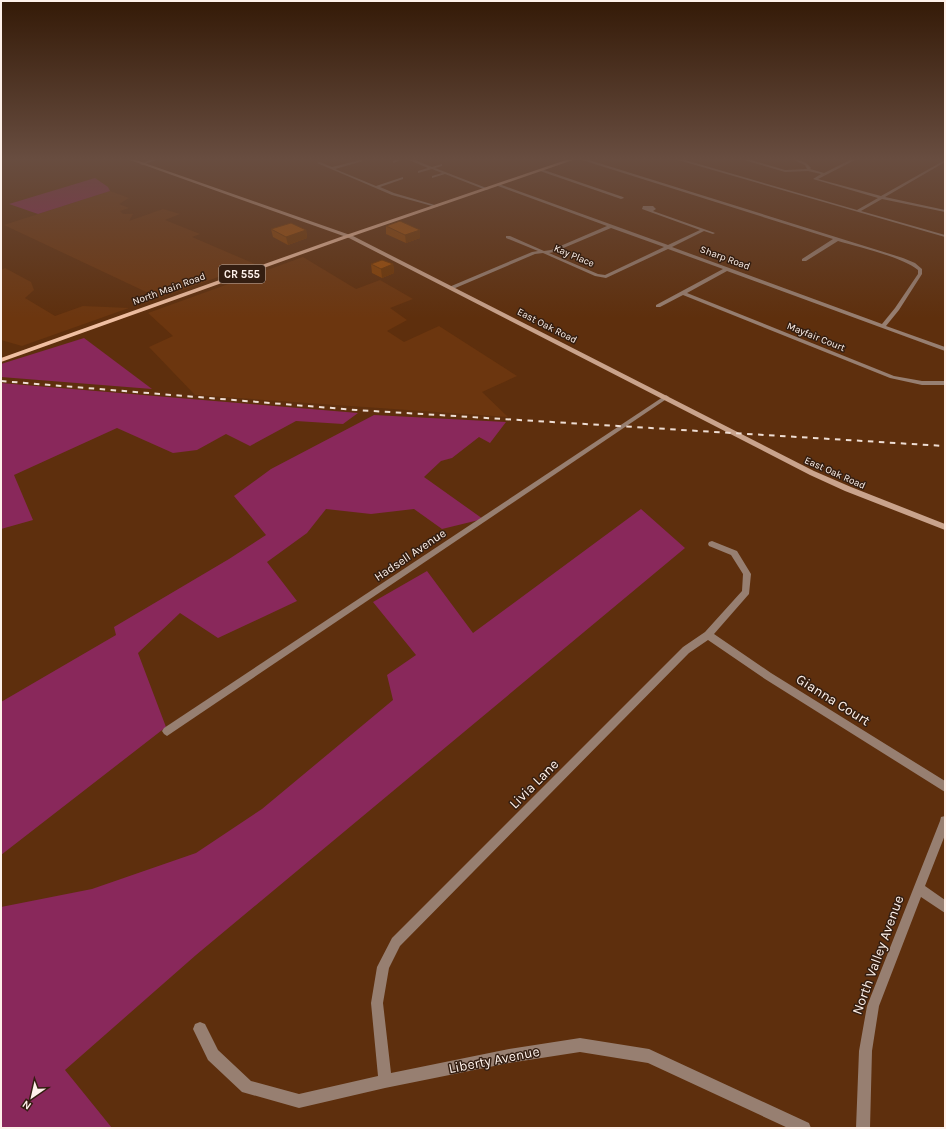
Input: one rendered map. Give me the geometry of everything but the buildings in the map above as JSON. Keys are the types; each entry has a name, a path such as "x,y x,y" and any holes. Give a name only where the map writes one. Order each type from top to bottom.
{"main road":[{"name":"North Main Road","path":"1,360 416,213"}],"street":[{"name":"East Oak Road","path":"281,213 348,236 824,479 848,490 945,527"},
{"name":"Sharp Road","path":"575,213 945,349"},
{"path":"655,213 714,233"},
{"path":"753,213 908,262 920,270 920,274 897,309 883,326"},
{"path":"864,213 945,236"},
{"path":"451,288 534,253 552,252 611,226"},
{"name":"Kay Place","path":"508,237 601,276 607,276 703,230"},
{"path":"804,260 837,239"},
{"path":"658,306 727,269"},
{"name":"Mayfair Court","path":"683,293 892,377 922,383 945,383"},
{"name":"Hadsell Avenue","path":"167,731 666,397"},
{"name":"Livia Lane","path":"385,1081 377,1003 383,967 396,942 686,650 708,635 746,592 747,574 734,553 712,544"},
{"name":"Gianna Court","path":"708,635 768,676 945,787"},
{"name":"North Valley Avenue","path":"863,1128 867,1027 880,986 945,821"},
{"path":"918,888 945,907"},
{"name":"Liberty Avenue","path":"200,1029 213,1055 247,1087 299,1101 385,1081 508,1056 580,1045 649,1056 804,1128"}],"shaded area":[{"path":"42,213 133,214 129,221 153,213 176,213 180,214 165,220 200,234 192,237 255,264 159,298 4,225"},
{"path":"303,257 356,289 380,280 413,299 390,308 407,320 387,331 404,342 439,326 517,376 482,392 508,417 195,395 149,347 173,336 148,313"},
{"path":"5,268 31,282 34,290 25,298 55,316 83,306 129,308 22,346 1,340 1,270"},
{"path":"84,338 152,389 1,377 1,364"},
{"path":"1,383 358,413 343,424 296,421 250,446 226,434 197,450 173,453 117,428 14,475 33,520 1,529"},
{"path":"374,415 506,422 490,443 479,437 452,458 441,461 424,477 483,519 442,529 414,509 371,514 326,509 307,533 267,562 297,601 218,638 180,613 138,653 166,727 1,855 1,702 116,635 114,627 229,559 266,535 234,496 271,469"},
{"path":"641,509 685,548 196,955 65,1070 112,1128 1,1128 1,907 92,889 196,853 262,809 393,700 387,675 416,655 373,602 427,571 473,633"}],"railway":[{"path":"1,381 356,410 945,446"}]}
